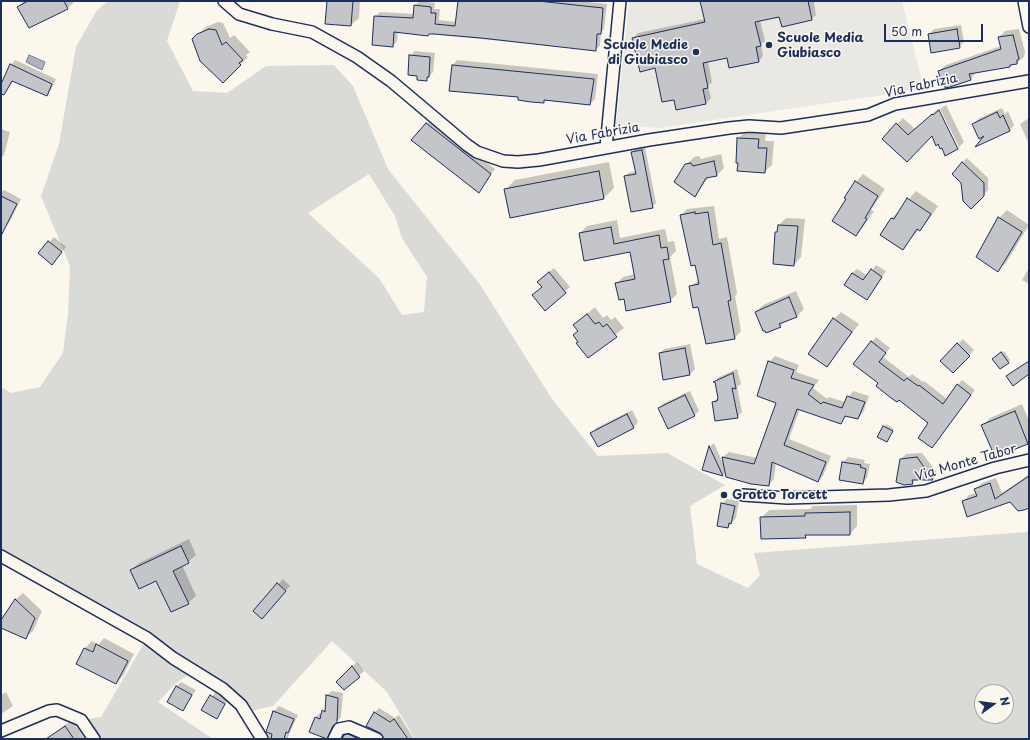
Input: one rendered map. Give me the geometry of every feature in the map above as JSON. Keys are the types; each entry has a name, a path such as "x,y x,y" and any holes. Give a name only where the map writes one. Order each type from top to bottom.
{"street":[{"name":"Via Fabrizia","path":"224,1 239,14 272,24 312,32 356,57 391,80 456,138 477,152 503,161 518,162 539,160 606,147 730,128 749,126 781,128 868,115 896,104 1029,81"},
{"path":"606,147 620,1"},
{"path":"1024,1 1029,27"},
{"name":"Via Monte Tabor","path":"743,495 787,498 889,495 926,491 996,468 1029,460"},
{"path":"1,556 148,638 173,658 223,689 241,705 262,739"},
{"path":"1,731 49,711 57,710 78,718 94,739"},
{"path":"334,739 339,729 349,727 377,739"}],"shaded area":[{"path":"108,1 180,1 167,41 193,91 227,93 266,66 334,65 353,86 388,169 479,283 552,399 598,456 667,453 725,485 690,506 697,564 748,588 760,575 754,553 1026,532 1029,529 1029,739 415,739 387,692 332,641 273,706 246,712 193,672 176,683 158,702 213,739 94,739 81,720 101,717 147,638 1,556 1,387 11,393 40,387 63,353 68,313 70,266 41,196 59,144 76,47 97,10","holes":["369,174 395,216 402,238 427,277 424,312 402,315 379,278 308,213"]},
{"name":"Scuole Media Giubiasco","path":"629,1 902,1 924,89 659,128 616,125"},
{"path":"29,55 45,62 42,70 26,62"}],"building":[{"path":"28,1 64,1 68,9 29,28 17,7"},
{"path":"327,1 353,1 351,26 325,24"},
{"path":"458,1 538,1 603,8 601,34 597,34 596,51 481,38 434,34 429,34 428,36 394,32 393,47 372,45 374,16 413,18 414,5 431,7 431,13 436,13 435,24 455,26"},
{"name":"Scuole Medie di Giubiasco","path":"700,1 808,1 812,20 782,27 779,17 755,22 761,46 756,47 759,62 729,68 727,58 703,63 708,88 703,89 706,104 676,110 674,100 662,102 655,68 640,72 632,38 705,22"},
{"path":"209,29 216,30 222,45 226,42 243,60 239,63 241,65 223,83 200,61 192,39 197,34"},
{"path":"957,29 960,48 931,53 928,34"},
{"path":"1013,35 1019,59 1017,60 1017,64 1010,65 1010,67 969,74 971,80 950,87 945,88 945,85 943,86 938,71 1001,49 998,37"},
{"path":"409,55 430,57 429,77 427,77 427,81 417,80 417,76 408,75"},
{"path":"10,64 52,84 47,96 12,81 4,95 1,94 1,84"},
{"path":"452,65 594,79 590,105 544,100 544,103 531,102 518,100 518,97 449,91"},
{"path":"939,110 958,149 945,156 942,148 940,149 938,144 936,146 932,136 907,162 882,139 896,123 908,135 932,114 933,115"},
{"path":"997,112 1000,118 1003,115 1010,131 975,147 984,136 979,139 972,124"},
{"path":"426,123 491,174 479,193 411,140"},
{"path":"737,138 759,139 758,148 767,148 765,173 737,171"},
{"path":"642,150 653,208 631,212 624,176 636,174 631,152"},
{"path":"714,161 717,176 706,178 695,197 674,182 685,164 691,163 693,166"},
{"path":"962,162 984,183 984,196 971,209 963,201 961,183 952,174"},
{"path":"599,171 604,199 510,218 504,189"},
{"path":"855,181 878,196 865,218 867,219 856,236 832,221"},
{"path":"1,196 17,204 1,236"},
{"path":"907,198 931,214 920,231 917,229 903,250 880,235 891,218 894,219"},
{"path":"695,212 695,214 708,212 713,245 721,243 731,300 728,301 735,339 706,344 698,307 693,308 689,286 699,284 695,265 691,266 680,215"},
{"path":"998,217 1022,232 998,272 976,257"},
{"path":"778,225 798,226 794,266 773,264 775,232 777,232"},
{"path":"611,227 614,244 659,235 661,248 667,247 669,259 663,260 671,302 626,311 624,299 619,300 615,283 635,279 630,252 584,261 579,233"},
{"path":"48,241 62,252 52,265 38,253"},
{"path":"871,269 882,277 867,300 844,285 852,273 863,280"},
{"path":"549,272 566,293 545,311 532,295 542,287 537,282"},
{"path":"789,297 797,317 779,324 781,327 766,333 763,331 755,312"},
{"path":"587,314 595,324 599,322 603,327 607,324 617,337 588,358 576,343 578,342 573,335 578,331 573,325"},
{"path":"833,318 852,332 827,367 808,354"},
{"path":"871,341 886,353 879,362 904,381 907,378 918,386 919,385 943,404 957,384 971,395 932,448 918,438 928,423 899,400 897,402 891,398 876,386 878,383 853,364"},
{"path":"957,343 970,356 953,373 940,361"},
{"path":"685,348 690,375 663,380 659,353"},
{"path":"1001,352 1009,363 1000,369 992,359"},
{"path":"768,361 794,370 791,378 814,385 808,394 821,404 823,402 842,408 847,396 865,402 858,419 845,416 841,424 797,409 784,445 826,462 818,482 772,462 769,486 751,484 726,477 722,457 754,464 776,403 757,396"},
{"path":"1029,361 1029,374 1013,386 1006,376"},
{"path":"733,373 736,389 732,388 738,418 715,421 712,402 717,401 718,398 715,382 713,382"},
{"path":"685,395 695,416 668,429 658,408"},
{"path":"1015,411 1028,444 995,457 981,425"},
{"path":"627,414 634,428 598,447 590,433"},
{"path":"883,426 893,431 887,442 877,437"},
{"path":"709,446 723,476 702,470"},
{"path":"917,457 933,480 912,480 913,484 904,485 896,482 900,459"},
{"path":"842,462 861,465 860,467 866,469 863,484 839,480"},
{"path":"1029,476 1029,508 1018,511 1010,502 967,517 962,501 977,496 974,489 990,483 995,499"},
{"path":"721,503 735,506 731,524 729,523 728,528 717,526"},
{"path":"850,512 850,535 805,535 806,538 761,539 760,517 805,516 805,513"},
{"path":"181,546 189,563 173,571 189,604 171,612 156,581 139,589 130,570"},
{"path":"277,583 286,591 262,619 253,611"},
{"path":"15,599 35,618 26,639 1,628 1,620"},
{"path":"96,644 128,661 116,684 76,664 84,648 93,652"},
{"path":"352,666 360,677 344,690 336,682"},
{"path":"176,686 192,695 183,711 167,702"},
{"path":"210,695 225,704 217,719 201,710"},
{"path":"326,695 338,698 337,723 333,726 327,739 309,732 315,717 320,719 322,710 325,712"},
{"path":"273,711 294,719 288,733 286,732 284,739 271,739 272,734 266,732"},
{"path":"374,712 390,722 394,719 408,739 384,739 380,733 366,726"},
{"path":"65,726 74,739 46,739"},
{"path":"348,734 359,739 342,739 344,735"}],"place":[{"name":"Scuole Media Giubiasco","path":"769,45"},
{"name":"Scuole Medie di Giubiasco","path":"696,52"},
{"name":"Grotto Torcett","path":"724,495"}]}
